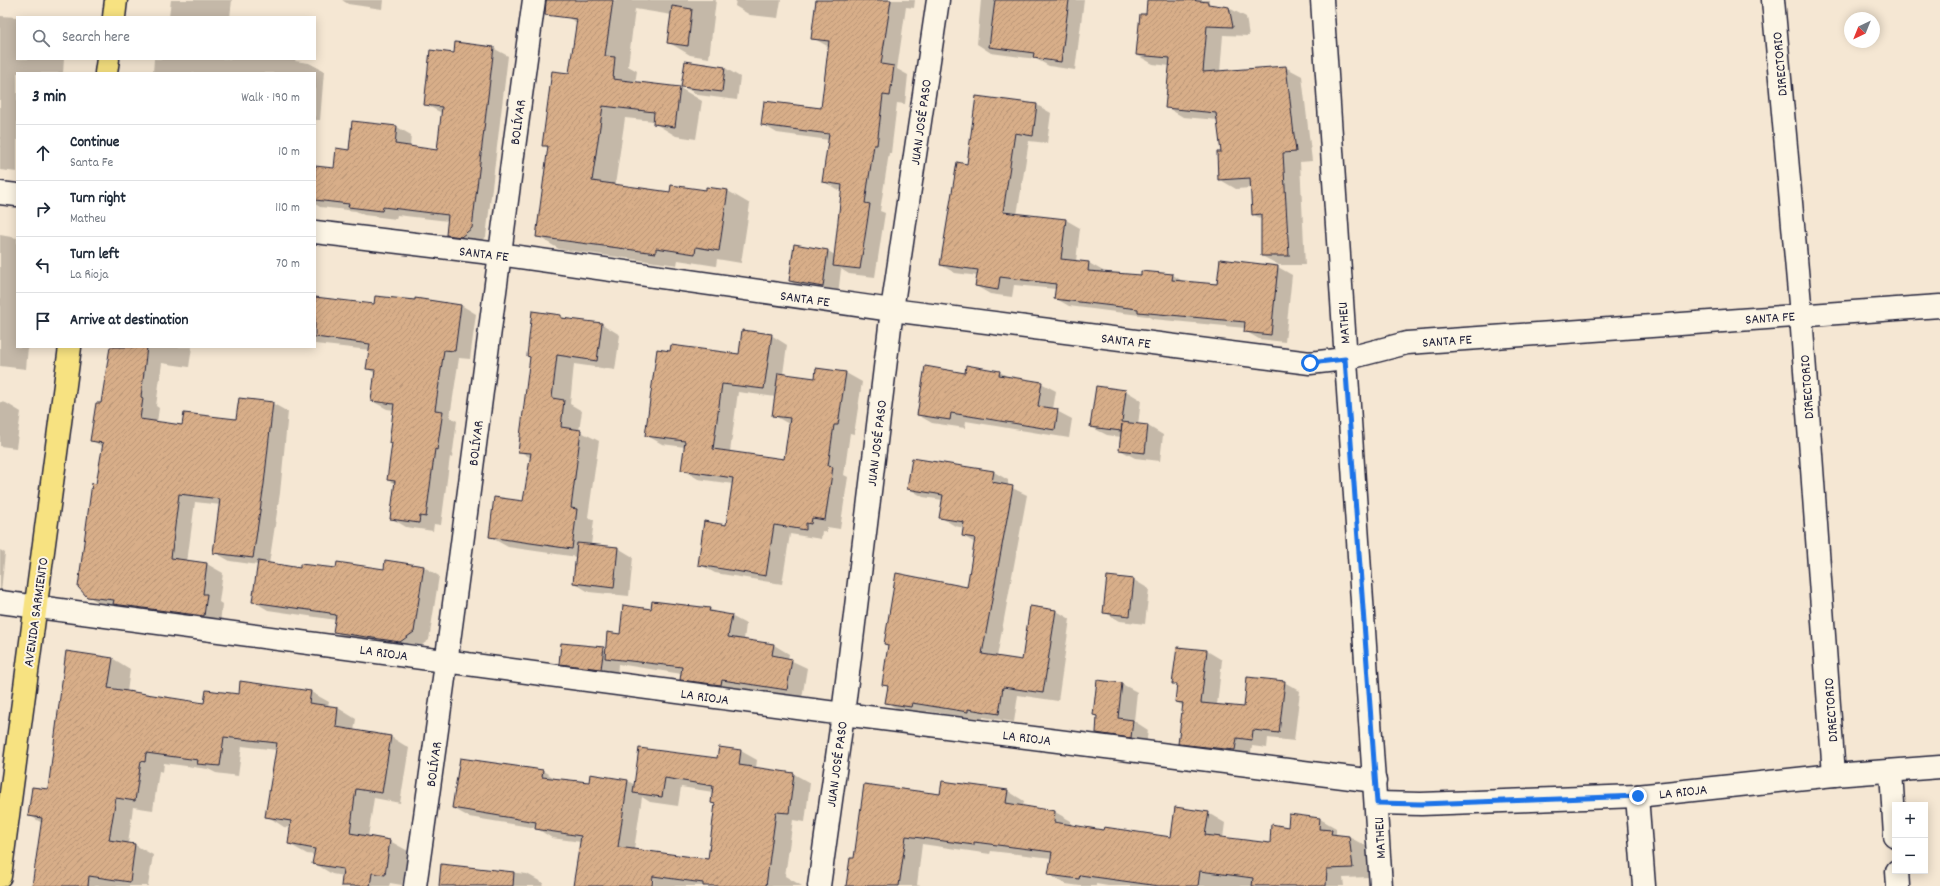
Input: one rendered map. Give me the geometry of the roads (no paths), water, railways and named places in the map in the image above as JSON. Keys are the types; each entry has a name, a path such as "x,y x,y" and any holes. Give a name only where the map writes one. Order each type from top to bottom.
{"main road":[{"path":"114,16 116,0"},
{"path":"106,72 108,60"},
{"name":"AVENIDA SARMIENTO","path":"0,876 70,348"}],"street":[{"name":"BOLÍVAR","path":"415,886 448,660 499,254 534,0"},
{"name":"JUAN JOSÉ PASO","path":"819,886 843,714 892,310 938,0"},
{"name":"MATHEU","path":"1322,0 1345,359 1377,803 1381,886"},
{"name":"DIRECTORIO","path":"1773,0 1801,315 1834,775"},
{"path":"0,193 16,195"},
{"name":"SANTA FE","path":"316,232 499,254 892,310 1310,363 1345,359 1407,343 1940,306"},
{"name":"LA RIOJA","path":"0,602 448,660 843,714 1375,781"},
{"name":"LA RIOJA","path":"1377,803 1421,804 1638,796 1834,775 1940,767"},
{"path":"1891,771 1893,802"},
{"path":"1638,796 1644,886"},
{"path":"1897,874 1898,886"}]}
